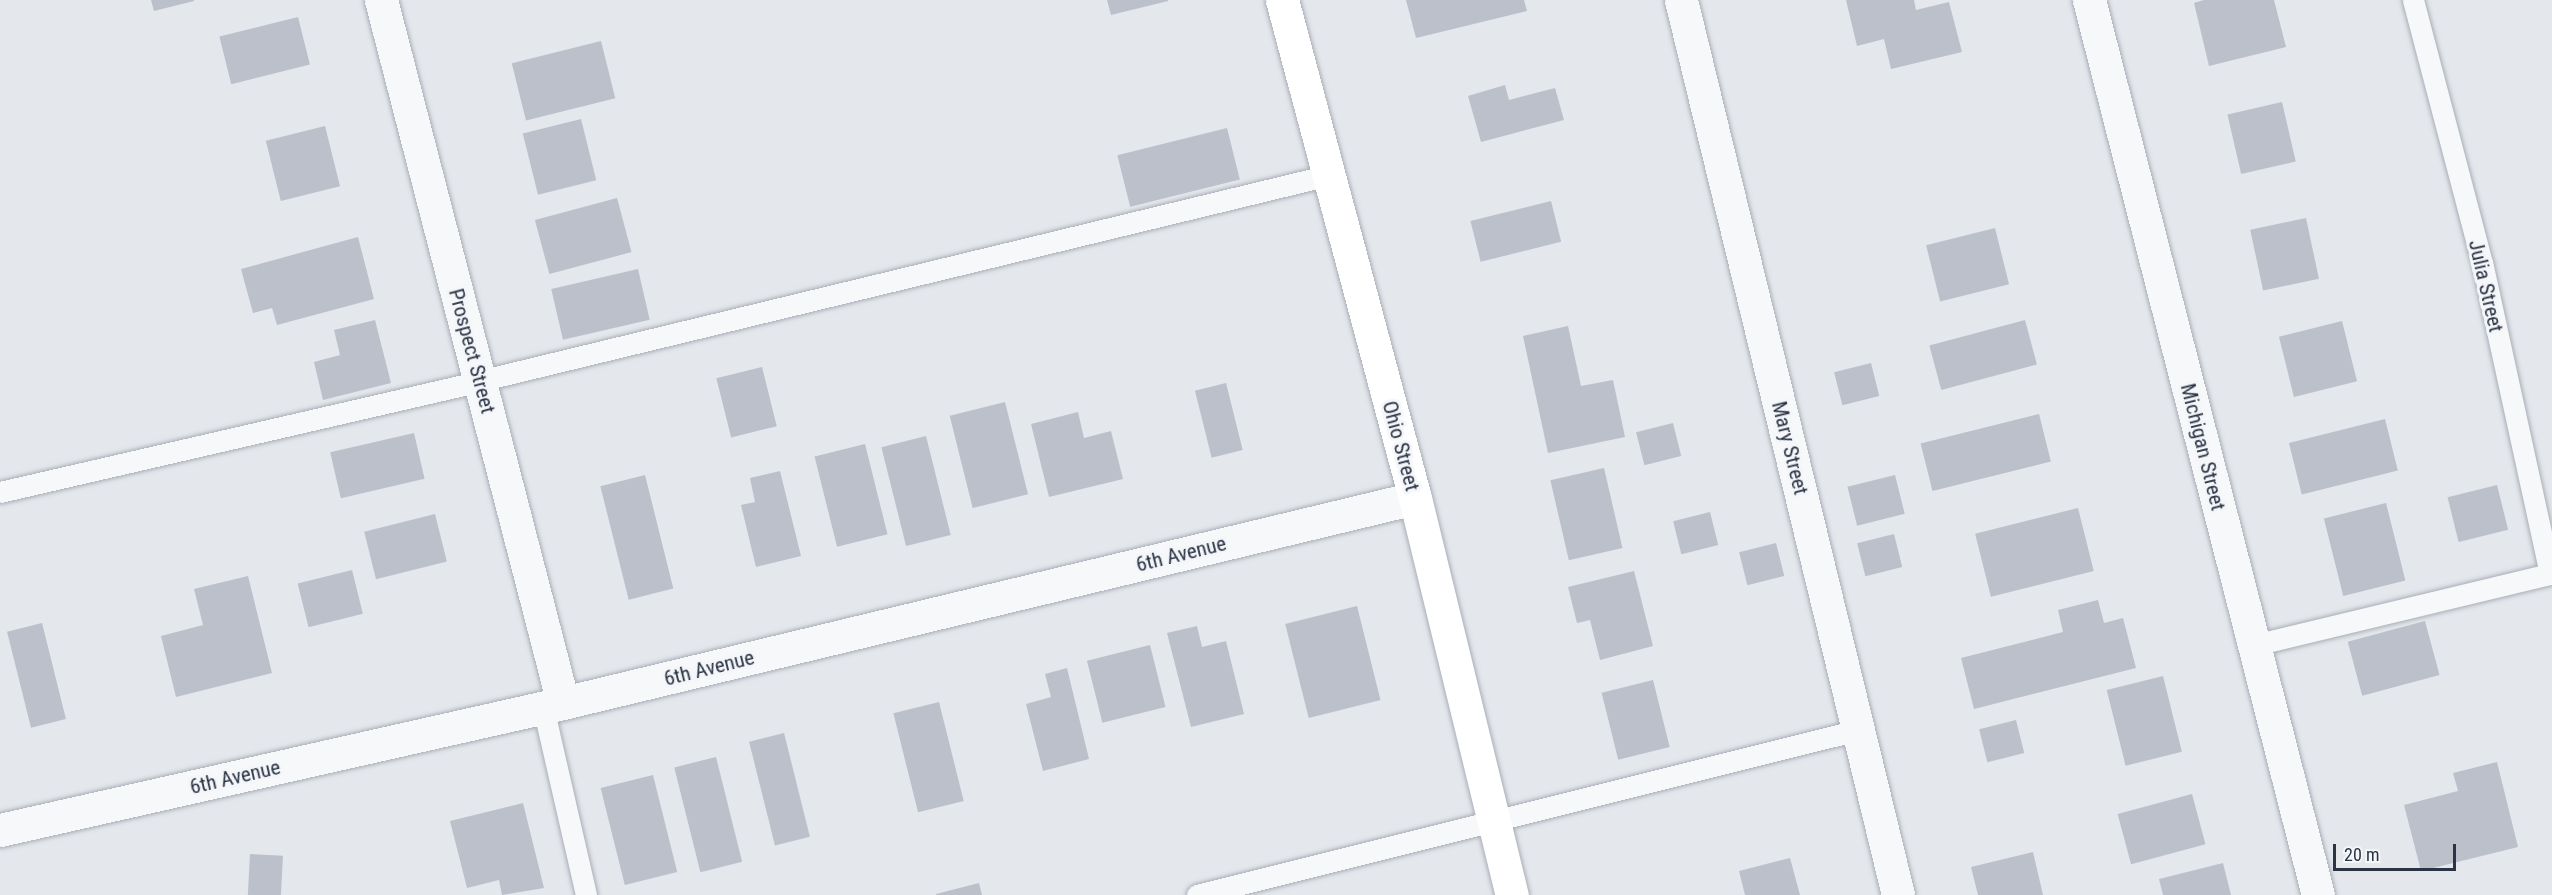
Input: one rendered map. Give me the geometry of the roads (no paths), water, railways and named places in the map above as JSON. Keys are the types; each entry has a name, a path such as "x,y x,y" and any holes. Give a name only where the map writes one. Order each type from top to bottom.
{"street":[{"name":"Prospect Street","path":"381,0 479,381 553,705"},
{"name":"Ohio Street","path":"1282,0 1415,498 1512,895"},
{"name":"Mary Street","path":"1681,0 1898,895"},
{"name":"Michigan Street","path":"2089,0 2318,895"},
{"name":"6th Avenue","path":"0,830 553,705 1415,498"}],"lane":[{"name":"Julia Street","path":"2254,645 2550,574 2482,263 2413,0"},
{"path":"0,492 479,381 1329,175"},
{"path":"553,705 586,895"},
{"path":"1197,895 1858,730"}]}
